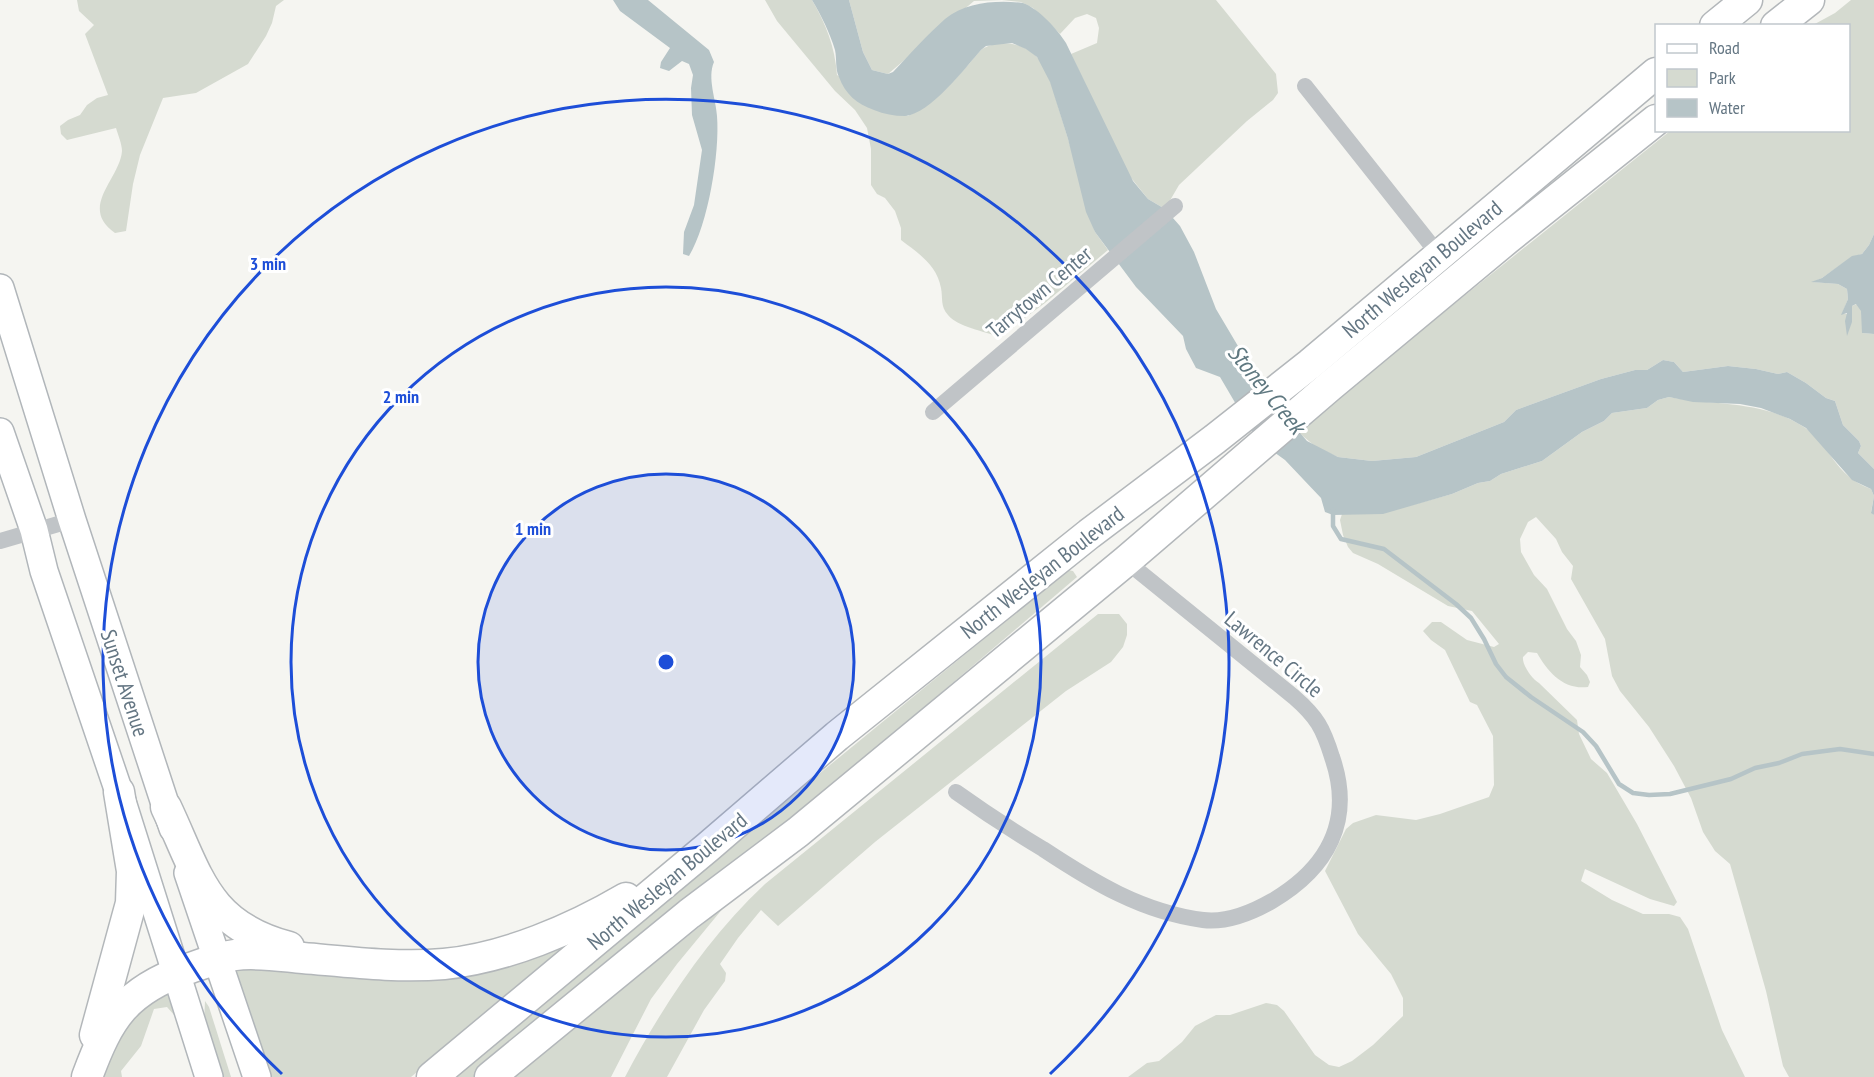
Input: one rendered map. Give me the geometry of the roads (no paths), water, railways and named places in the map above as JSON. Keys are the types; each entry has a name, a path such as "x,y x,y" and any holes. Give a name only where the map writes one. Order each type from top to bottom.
{"highway":[{"path":"1717,24 1747,0"},
{"path":"1779,24 1809,0"},
{"name":"North Wesleyan Boulevard","path":"432,1077 708,848 837,736 1089,534 1310,364 1655,74"},
{"path":"1612,108 1646,128"},
{"name":"North Wesleyan Boulevard","path":"490,1077 689,914 798,832 1126,561 1330,386 1507,239 1646,128"},
{"path":"85,1077 131,903 132,871 119,792"},
{"path":"166,807 209,899 220,912 239,927 260,939 341,961"},
{"path":"85,1077 110,1024 122,1008 144,988 177,973 235,955 268,955 411,966 468,961 511,949 580,923 708,848"}],"main road":[{"name":"Sunset Avenue","path":"0,288 72,520 256,1077"},
{"name":"Sunset Avenue","path":"0,432 34,530 44,571 119,792 209,1077"}],"street":[{"path":"1305,86 1439,255"},
{"name":"Tarrytown Center","path":"933,412 1175,206"},
{"path":"0,541 72,520"},
{"name":"Lawrence Circle","path":"956,792 1080,874 1124,897 1163,912 1205,920 1229,918 1252,912 1284,894 1311,871 1325,852 1334,831 1341,804 1341,791 1333,759 1319,722 1294,697 1126,561"}],"water":[{"path":"613,0 648,0 709,50 714,62 711,75 716,109 717,149 707,208 696,243 689,256 683,254 684,232 694,205 702,150 692,115 693,75 689,64 682,61 669,71 660,68 670,48 620,11"},
{"path":"812,0 849,0 863,52 872,70 888,74 893,72 945,19 962,9 982,3 1013,2 1023,3 1041,15 1066,43 1133,181 1148,199 1165,209 1180,226 1194,252 1216,309 1267,395 1307,441 1338,457 1372,461 1416,457 1504,422 1516,410 1601,379 1635,370 1647,370 1663,360 1674,362 1683,372 1728,366 1778,374 1787,372 1826,398 1835,401 1843,425 1859,441 1861,446 1858,453 1874,469 1874,496 1871,489 1852,480 1806,428 1790,419 1761,408 1740,404 1693,402 1669,397 1658,400 1647,408 1612,413 1604,421 1582,432 1542,461 1501,474 1490,481 1478,483 1452,494 1383,514 1333,515 1325,512 1321,498 1285,460 1257,440 1220,377 1196,368 1186,349 1183,336 1136,287 1095,232 1086,212 1068,139 1050,82 1037,57 1012,43 986,46 936,99 925,107 905,116 885,114 862,105 852,98 845,88 838,74 833,44"},
{"path":"1874,234 1874,334 1862,333 1861,311 1856,304 1852,306 1852,322 1847,336 1845,321 1847,313 1841,315 1848,299 1847,289 1838,284 1811,282 1822,278 1852,256 1862,254"},
{"path":"1874,496 1874,515 1871,513"}],"waterway":[{"path":"1333,510 1333,526 1341,539 1384,549 1471,618 1496,664 1506,677 1583,732 1596,746 1619,784 1633,793 1670,794 1731,779 1755,768 1779,763 1802,754 1840,749 1874,754"}],"water label":[{"name":"Stoney Creek","path":"1267,389"}]}
